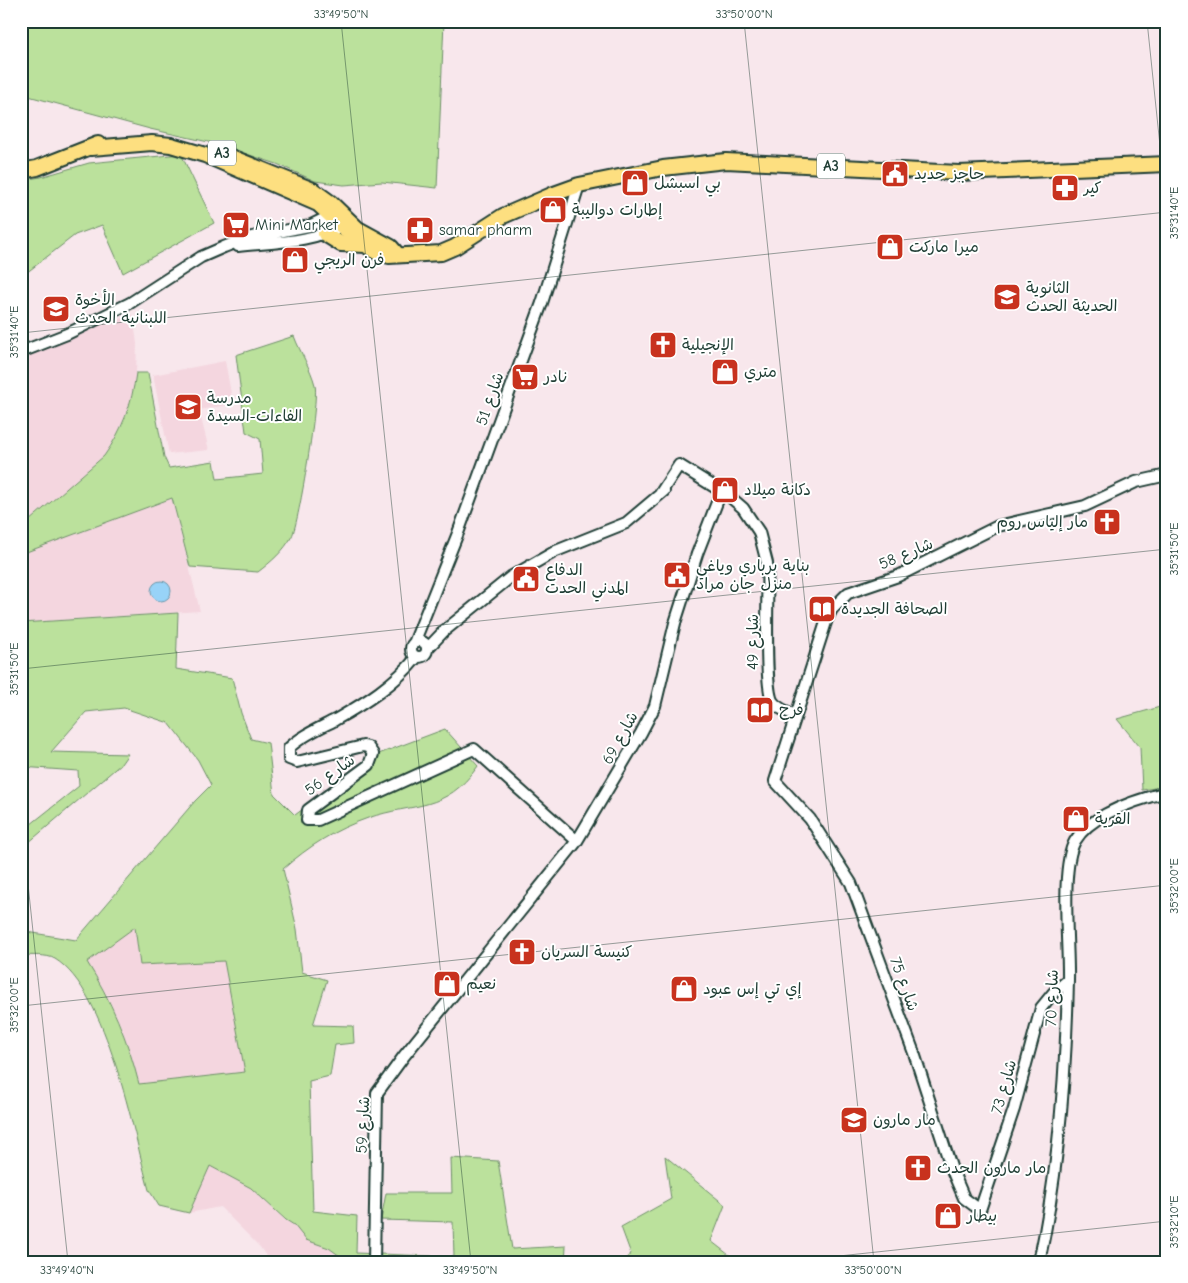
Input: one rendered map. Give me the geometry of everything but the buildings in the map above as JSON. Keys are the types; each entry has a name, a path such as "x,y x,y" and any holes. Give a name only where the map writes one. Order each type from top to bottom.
{"highway":[{"name":"A3","path":"21,171 91,148 143,143 186,149 304,197 336,213 366,246 389,256 426,256 441,253 455,247 503,216 579,185 663,168 726,161 959,172 1167,164"},
{"name":"A3","path":"346,224 391,247 398,255"},
{"path":"325,234 341,244 366,246"}],"street":[{"name":"شارع 51","path":"418,647 424,621 542,303 579,185"},
{"path":"21,352 67,334 130,303 201,258 224,247 272,232 309,226 336,213"},
{"path":"224,247 306,240 346,224"},
{"path":"418,647 444,631 512,576 556,551 626,523 645,509 680,471 717,490"},
{"name":"شارع 58","path":"775,781 827,619 832,610 848,593 898,576 998,526 1085,506 1136,482 1167,475"},
{"name":"شارع 49","path":"717,490 743,508 762,539 768,579 767,646 771,697 773,702 783,710 796,715"},
{"name":"شارع 69","path":"479,965 578,841 655,706 677,616 717,490"},
{"name":"شارع 56","path":"418,647 396,678 367,701 289,748 289,758 297,762 363,746 368,746 373,754 369,766 308,810 308,820 318,820 474,749 578,841"},
{"name":"شارع 75","path":"775,781 810,819 851,883 914,1053 952,1170 964,1198 980,1210"},
{"name":"شارع 70","path":"1040,1262 1050,1214 1064,1072 1068,980 1069,860 1075,841 1091,824 1118,808 1167,792"},
{"name":"شارع 59","path":"374,1262 377,1093 468,976 479,965"},
{"name":"شارع 73","path":"980,1210 1020,1091 1041,1008 1054,992 1068,980"}],"shaded area":[{"path":"133,315 137,344 136,373 131,402 116,438 104,456 21,528 21,349"},
{"name":"مدرسة الفاءات-السيدة","path":"225,361 233,404 199,410 209,450 169,454 153,375"},
{"path":"172,498 200,611 21,623 21,554"},
{"path":"135,926 140,965 224,961 246,1072 139,1084 122,1029 106,994 86,962"},
{"path":"209,1165 251,1188 285,1220 294,1225 306,1240 329,1248 348,1262 270,1262 260,1247 220,1207 189,1213"}],"green space":[{"path":"21,21 444,21 437,188 382,182 344,185 315,181 277,164 213,143 150,129 21,94"},
{"path":"181,154 214,223 123,273 102,225 75,235 21,277 21,180 41,177 89,163"},
{"path":"294,336 315,385 314,413 308,461 292,536 281,551 258,572 190,567 172,498 21,554 21,528 104,456 110,447 125,417 132,396 136,373 148,373 164,457 169,468 214,461 217,479 263,474 260,439 246,432 236,355"},
{"path":"178,613 176,669 232,678 241,713 251,739 268,743 274,794 295,815 376,755 445,729 478,766 454,792 441,799 428,804 385,813 345,827 313,846 283,869 297,929 302,972 327,980 313,1025 353,1026 354,1043 335,1045 330,1076 309,1081 313,1211 357,1216 356,1253 454,1257 453,1222 381,1220 386,1193 452,1193 451,1158 498,1161 512,1249 566,1246 565,1262 348,1262 329,1248 306,1240 294,1225 251,1188 210,1166 189,1213 159,1206 149,1190 116,1064 89,1000 73,976 52,957 21,955 21,931 76,940 195,801 211,785 198,760 169,723 124,708 86,712 51,752 128,754 121,764 21,849 21,832 79,786 78,771 21,767 21,623","holes":["135,927 140,965 224,961 245,1072 139,1084 130,1052 118,1021 104,991 87,962"]},
{"path":"1167,705 1167,786 1142,790 1140,747 1117,719"},
{"path":"665,1156 725,1205 711,1241 738,1262 621,1262 631,1254 621,1227 671,1199"}],"water":[{"path":"161,581 168,584 171,591 168,598 161,601 154,598 151,591 154,584"}],"place":[{"name":"حاجز حديد","path":"895,174"},
{"name":"بي اسبشل","path":"635,183"},
{"name":"كير","path":"1065,188"},
{"name":"إطارات دواليبة","path":"553,210"},
{"name":"Mini Market","path":"236,225"},
{"name":"samar pharm","path":"420,230"},
{"name":"ميرا ماركت","path":"890,247"},
{"name":"فرن الريجي","path":"295,260"},
{"name":"الثانوية الحديثة الحدث","path":"1007,297"},
{"name":"الأخوة اللبنانية الحدث","path":"56,309"},
{"name":"الإنجيلية","path":"663,345"},
{"name":"متري","path":"725,372"},
{"name":"نادر","path":"525,377"},
{"name":"مدرسة الفاءات-السيدة","path":"188,407"},
{"name":"دكانة ميلاد","path":"725,490"},
{"name":"مار إلياس روم","path":"1107,522"},
{"name":"بناية برباري وياغي منزل جان مراد","path":"677,575"},
{"name":"الدفاع المدني الحدت","path":"526,579"},
{"name":"الصحافة الجديدة","path":"822,609"},
{"name":"فرح","path":"760,710"},
{"name":"القرية","path":"1076,819"},
{"name":"كنيسة السريان","path":"522,952"},
{"name":"نعيم","path":"447,984"},
{"name":"إي تي إس عبود","path":"684,989"},
{"name":"مار مارون","path":"854,1120"},
{"name":"مار مارون الحدث","path":"918,1168"},
{"name":"بيطار","path":"948,1216"}]}
